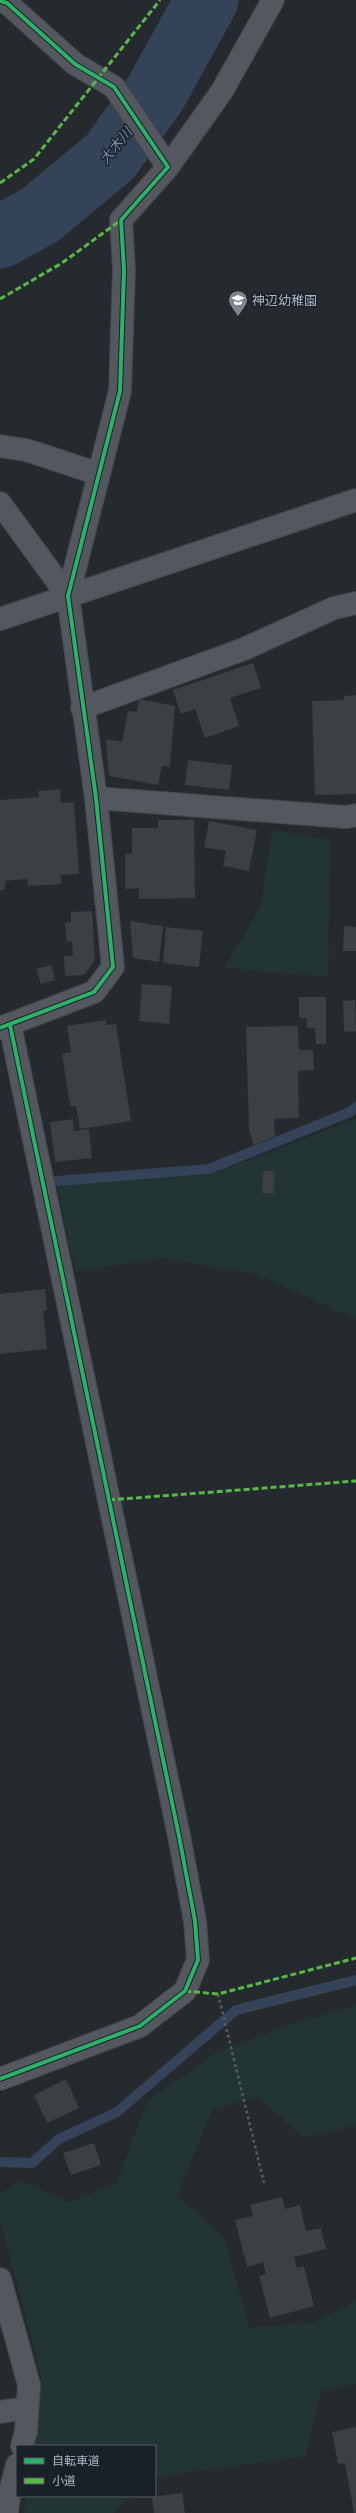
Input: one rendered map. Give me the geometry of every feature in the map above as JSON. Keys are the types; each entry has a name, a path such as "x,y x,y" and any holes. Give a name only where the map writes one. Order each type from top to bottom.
{"street":[{"path":"0,2079 140,2026 185,1991 198,1960 195,1921 179,1836 5,1026 94,992 113,967 96,798 82,708 68,596 120,391 124,270 121,220 165,161 222,91 273,0"},
{"path":"0,1 7,3 75,64 114,87 165,161"},
{"path":"0,446 26,450 99,474"},
{"path":"0,618 356,500"},
{"path":"0,503 68,596"},
{"path":"82,708 244,649 334,608 356,603"},
{"path":"96,798 346,817 356,815"},
{"path":"0,2279 29,2386 26,2431 22,2445"},
{"path":"0,2412 28,2408"},
{"path":"7,2513 9,2495 16,2469"}],"path":[{"path":"218,1994 264,2183"}],"shaded area":[{"path":"272,830 330,840 328,977 224,968 261,906"},
{"path":"356,1119 356,1319 256,1274 162,1258 75,1271 57,1185 210,1175"},
{"path":"356,2005 356,2125 303,2138 259,2097 212,2110 177,2196 225,2238 249,2328 311,2323 356,2301 356,2384 321,2390 306,2456 156,2477 156,2445 33,2445 41,2376 0,2219 0,2194 20,2181 70,2202 116,2184 148,2100 216,2053 285,2026"},
{"path":"26,2497 130,2497 114,2513 24,2513"}],"building":[{"path":"253,663 261,688 230,698 239,726 205,738 195,709 181,714 173,690"},
{"path":"356,695 356,794 315,795 312,701 344,700 344,696"},
{"path":"139,699 175,706 170,767 162,766 158,785 109,776 106,739 122,742 128,711 137,712"},
{"path":"188,760 232,765 229,790 185,785"},
{"path":"60,789 61,803 74,802 79,874 61,875 61,884 28,886 27,879 5,881 5,890 0,890 0,800 39,797 38,791"},
{"path":"158,820 194,820 195,898 139,899 139,888 125,889 125,854 132,854 132,828 158,828"},
{"path":"209,821 257,830 249,871 223,866 226,851 204,847"},
{"path":"92,911 95,960 84,975 65,976 64,956 73,956 72,941 67,942 65,923 71,922 71,912"},
{"path":"130,921 163,926 159,962 133,958"},
{"path":"344,926 356,927 356,951 343,951"},
{"path":"166,927 203,931 199,967 163,963"},
{"path":"51,965 55,980 41,984 36,969"},
{"path":"142,984 172,986 169,1024 139,1021"},
{"path":"299,997 326,997 326,1044 316,1044 315,1028 307,1028 307,1018 299,1018"},
{"path":"355,1000 356,1031 344,1032 343,1001"},
{"path":"106,1020 106,1025 116,1024 131,1121 80,1129 76,1106 70,1106 62,1054 71,1052 67,1026"},
{"path":"298,1026 299,1050 313,1050 314,1070 298,1071 299,1118 274,1119 275,1136 254,1145 249,1130 246,1027"},
{"path":"73,1119 74,1131 89,1129 92,1158 55,1162 50,1122"},
{"path":"263,1171 275,1171 274,1194 262,1193"},
{"path":"45,1289 47,1310 43,1311 47,1349 0,1354 0,1294"},
{"path":"66,2079 79,2108 47,2123 34,2095"},
{"path":"94,2143 101,2165 71,2175 63,2153"},
{"path":"282,2197 285,2209 300,2205 306,2231 321,2228 326,2249 294,2257 297,2268 304,2266 314,2306 270,2318 259,2276 266,2274 263,2262 247,2267 235,2220 253,2216 250,2205"},
{"path":"356,2427 356,2513 354,2513 345,2463 338,2464 332,2432"},
{"path":"182,2493 185,2513 154,2513 152,2497"}],"waterway":[{"name":"大木川","path":"0,237 40,215 110,157 155,94 207,0"},
{"path":"57,1181 209,1169 350,1112 356,1107"},
{"path":"0,2162 32,2163 59,2139 117,2112 236,2010 356,1980"}],"marked path":[{"path":"0,183 34,159 160,0"},
{"path":"0,299 62,263 121,220"},
{"path":"109,1500 356,1481"},
{"path":"185,1991 218,1994 356,1958"}],"cycle path":[{"path":"0,1 7,3 75,64 114,87 168,167 121,220 124,270 120,391 68,596 96,798 113,967 94,992 0,1028"},
{"path":"0,2079 140,2026 185,1991 198,1960 195,1921 179,1836 10,1025"}],"place":[{"name":"神辺幼稚園","path":"238,317"}]}
